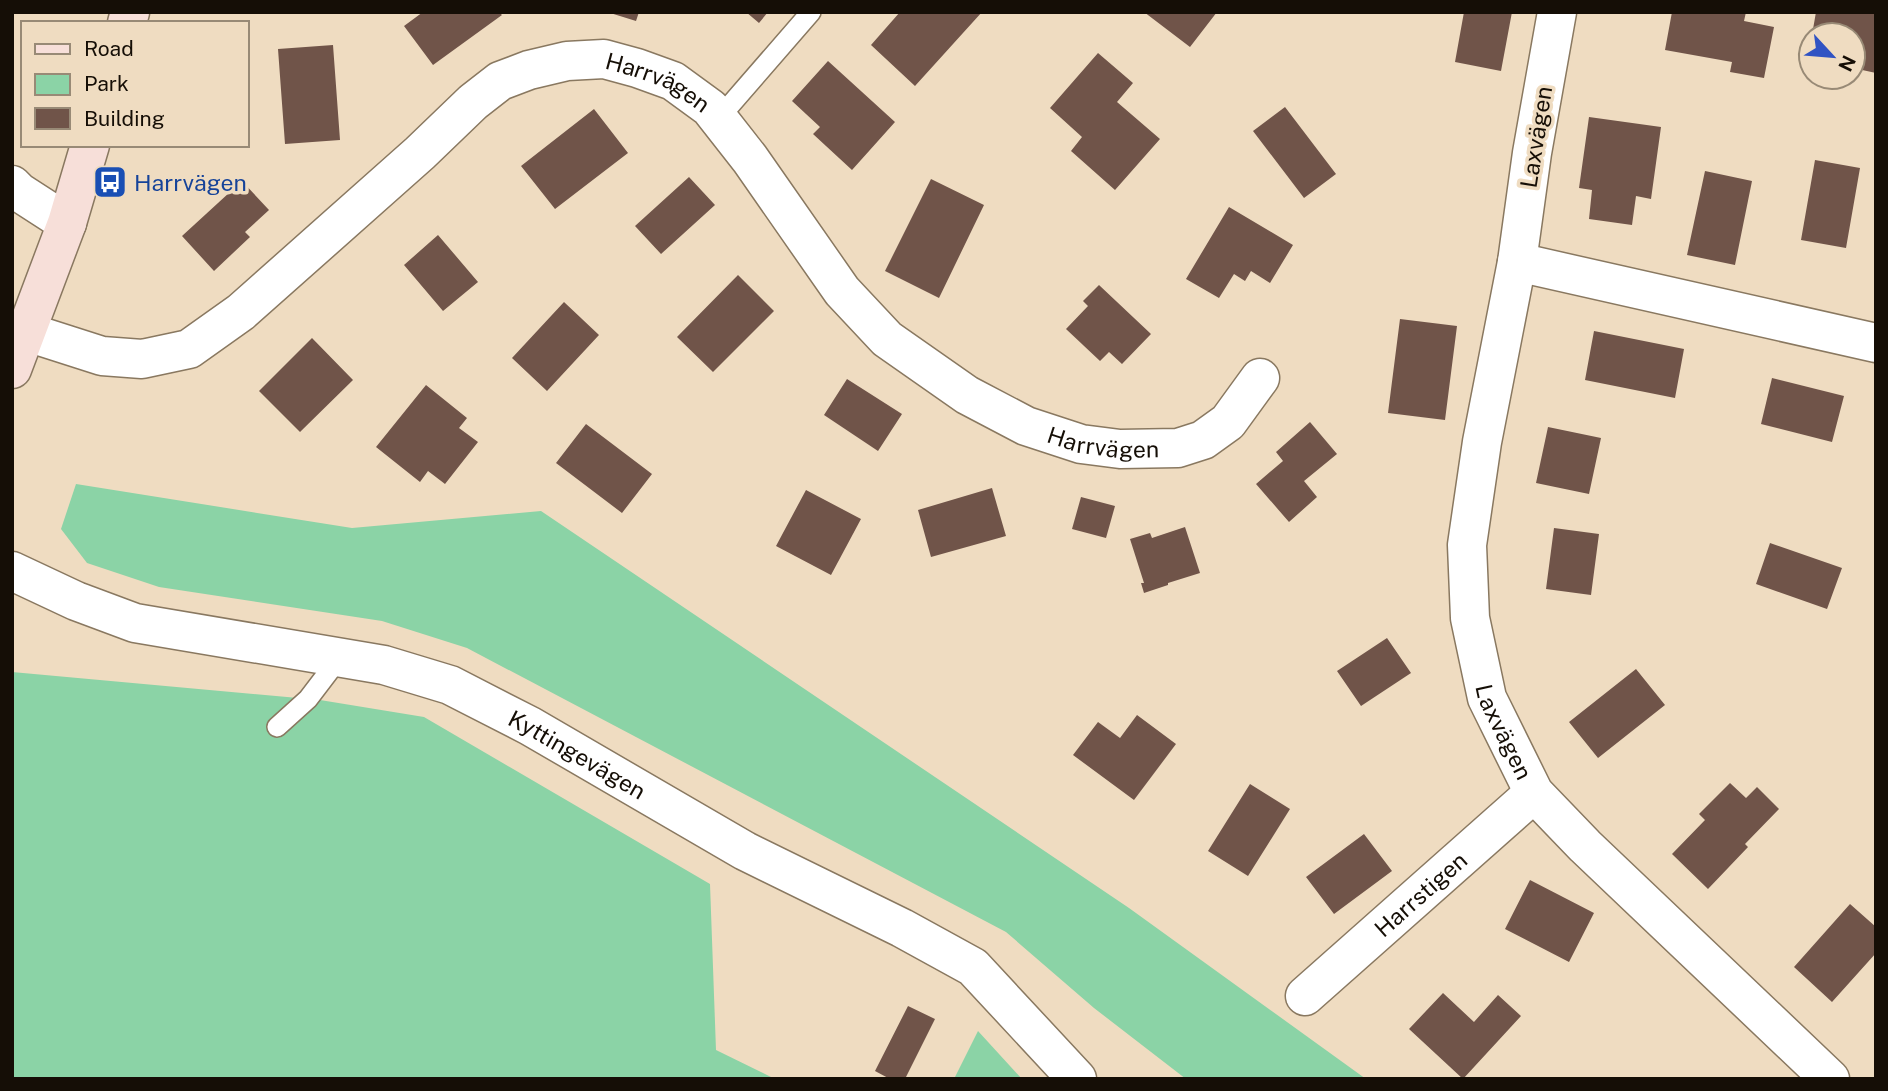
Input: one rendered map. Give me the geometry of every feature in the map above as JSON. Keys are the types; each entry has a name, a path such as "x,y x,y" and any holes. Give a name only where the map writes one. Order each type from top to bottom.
{"street":[{"name":"Laxvägen","path":"1557,12 1532,153 1517,262 1482,442 1467,545 1470,618 1487,698 1534,793 1585,846 1830,1079"},
{"name":"Harrvägen","path":"27,332 102,356 142,359 189,349 241,312 500,81 567,61 604,60 673,81 710,108 750,159 842,291 887,339 967,395 1026,426 1081,443 1120,450 1178,449 1203,440 1228,422 1260,377"},
{"path":"12,369 68,223 89,147"},
{"path":"12,184 19,192 68,223"},
{"path":"1517,262 1876,343"},
{"name":"Kyttingevägen","path":"12,571 76,601 135,623 384,665 450,685 530,726 745,851 902,928 973,967 1077,1079"},
{"name":"Harrstigen","path":"1305,996 1534,793"}],"lane":[{"name":"Harrvägen","path":"719,118 811,12"},
{"path":"277,727 308,699 340,657"}],"green space":[{"path":"76,484 352,528 541,511 1129,908 1366,1079 1186,1079 1094,1008 1006,932 467,648 382,621 159,587 87,563 61,529"},
{"path":"12,672 320,700 424,717 710,884 716,1050 775,1079 12,1079"},
{"path":"978,1031 1022,1079 954,1079"}],"building":[{"path":"423,12 499,12 502,15 433,65 404,26"},
{"path":"607,12 639,12 636,21"},
{"path":"746,12 768,12 759,23"},
{"path":"900,12 982,12 915,86 871,45"},
{"path":"1144,12 1217,12 1190,47"},
{"path":"1464,12 1512,12 1501,71 1455,62"},
{"path":"1672,12 1746,12 1744,21 1774,27 1764,78 1730,72 1732,62 1665,50"},
{"path":"1816,12 1876,12 1876,73 1867,71 1867,21 1814,21"},
{"path":"333,45 340,140 285,144 278,49"},
{"path":"1098,53 1133,83 1117,102 1160,139 1115,190 1071,151 1082,137 1050,108"},
{"path":"828,61 895,122 852,170 813,134 820,127 792,101"},
{"path":"1285,107 1336,174 1304,198 1253,131"},
{"path":"594,109 628,153 555,209 521,166"},
{"path":"1589,117 1661,127 1651,199 1636,196 1632,225 1589,219 1592,190 1579,188"},
{"path":"1815,160 1860,168 1846,248 1801,240"},
{"path":"1705,171 1752,181 1735,265 1687,255"},
{"path":"689,177 715,205 661,254 635,226"},
{"path":"931,179 984,205 939,298 885,271"},
{"path":"242,181 269,210 245,232 250,237 214,271 182,236"},
{"path":"1229,207 1293,245 1270,283 1251,271 1245,281 1234,274 1219,298 1186,279"},
{"path":"438,235 478,282 443,311 404,265"},
{"path":"738,275 774,311 713,372 677,337"},
{"path":"1099,285 1151,334 1122,364 1109,352 1100,361 1066,329 1088,306 1083,301"},
{"path":"564,302 599,335 547,391 512,358"},
{"path":"1400,319 1457,326 1445,420 1388,413"},
{"path":"1594,331 1684,349 1675,398 1585,380"},
{"path":"312,338 353,380 300,432 259,391"},
{"path":"1772,378 1844,396 1832,442 1761,424"},
{"path":"847,379 902,414 878,451 824,415"},
{"path":"426,385 467,418 459,428 478,442 445,484 428,471 420,482 376,447"},
{"path":"1310,422 1337,454 1304,481 1317,497 1289,522 1256,484 1283,461 1276,452"},
{"path":"586,424 652,474 622,513 556,463"},
{"path":"1548,427 1601,438 1589,494 1536,483"},
{"path":"992,488 1006,536 931,557 918,510"},
{"path":"806,490 861,519 831,575 776,546"},
{"path":"1081,497 1115,506 1106,538 1072,529"},
{"path":"1185,527 1200,573 1144,593 1141,583 1144,583 1130,539 1150,533 1152,538"},
{"path":"1554,528 1599,534 1591,595 1546,589"},
{"path":"1770,543 1842,568 1827,609 1756,584"},
{"path":"1387,638 1411,673 1361,706 1337,671"},
{"path":"1636,669 1665,705 1598,758 1569,722"},
{"path":"1137,715 1176,744 1134,800 1073,755 1098,722 1120,738"},
{"path":"1730,783 1746,798 1757,787 1779,809 1745,844 1748,847 1708,889 1672,854 1705,820 1699,814"},
{"path":"1250,784 1290,809 1248,876 1208,851"},
{"path":"1364,834 1392,871 1334,914 1306,877"},
{"path":"1530,880 1594,913 1569,962 1505,929"},
{"path":"1850,904 1876,927 1876,953 1832,1002 1794,967"},
{"path":"1443,993 1474,1022 1498,995 1521,1016 1463,1079 1409,1029"},
{"path":"908,1006 935,1019 905,1079 890,1079 875,1071"}],"place":[{"name":"Harrvägen","path":"110,182"}]}
